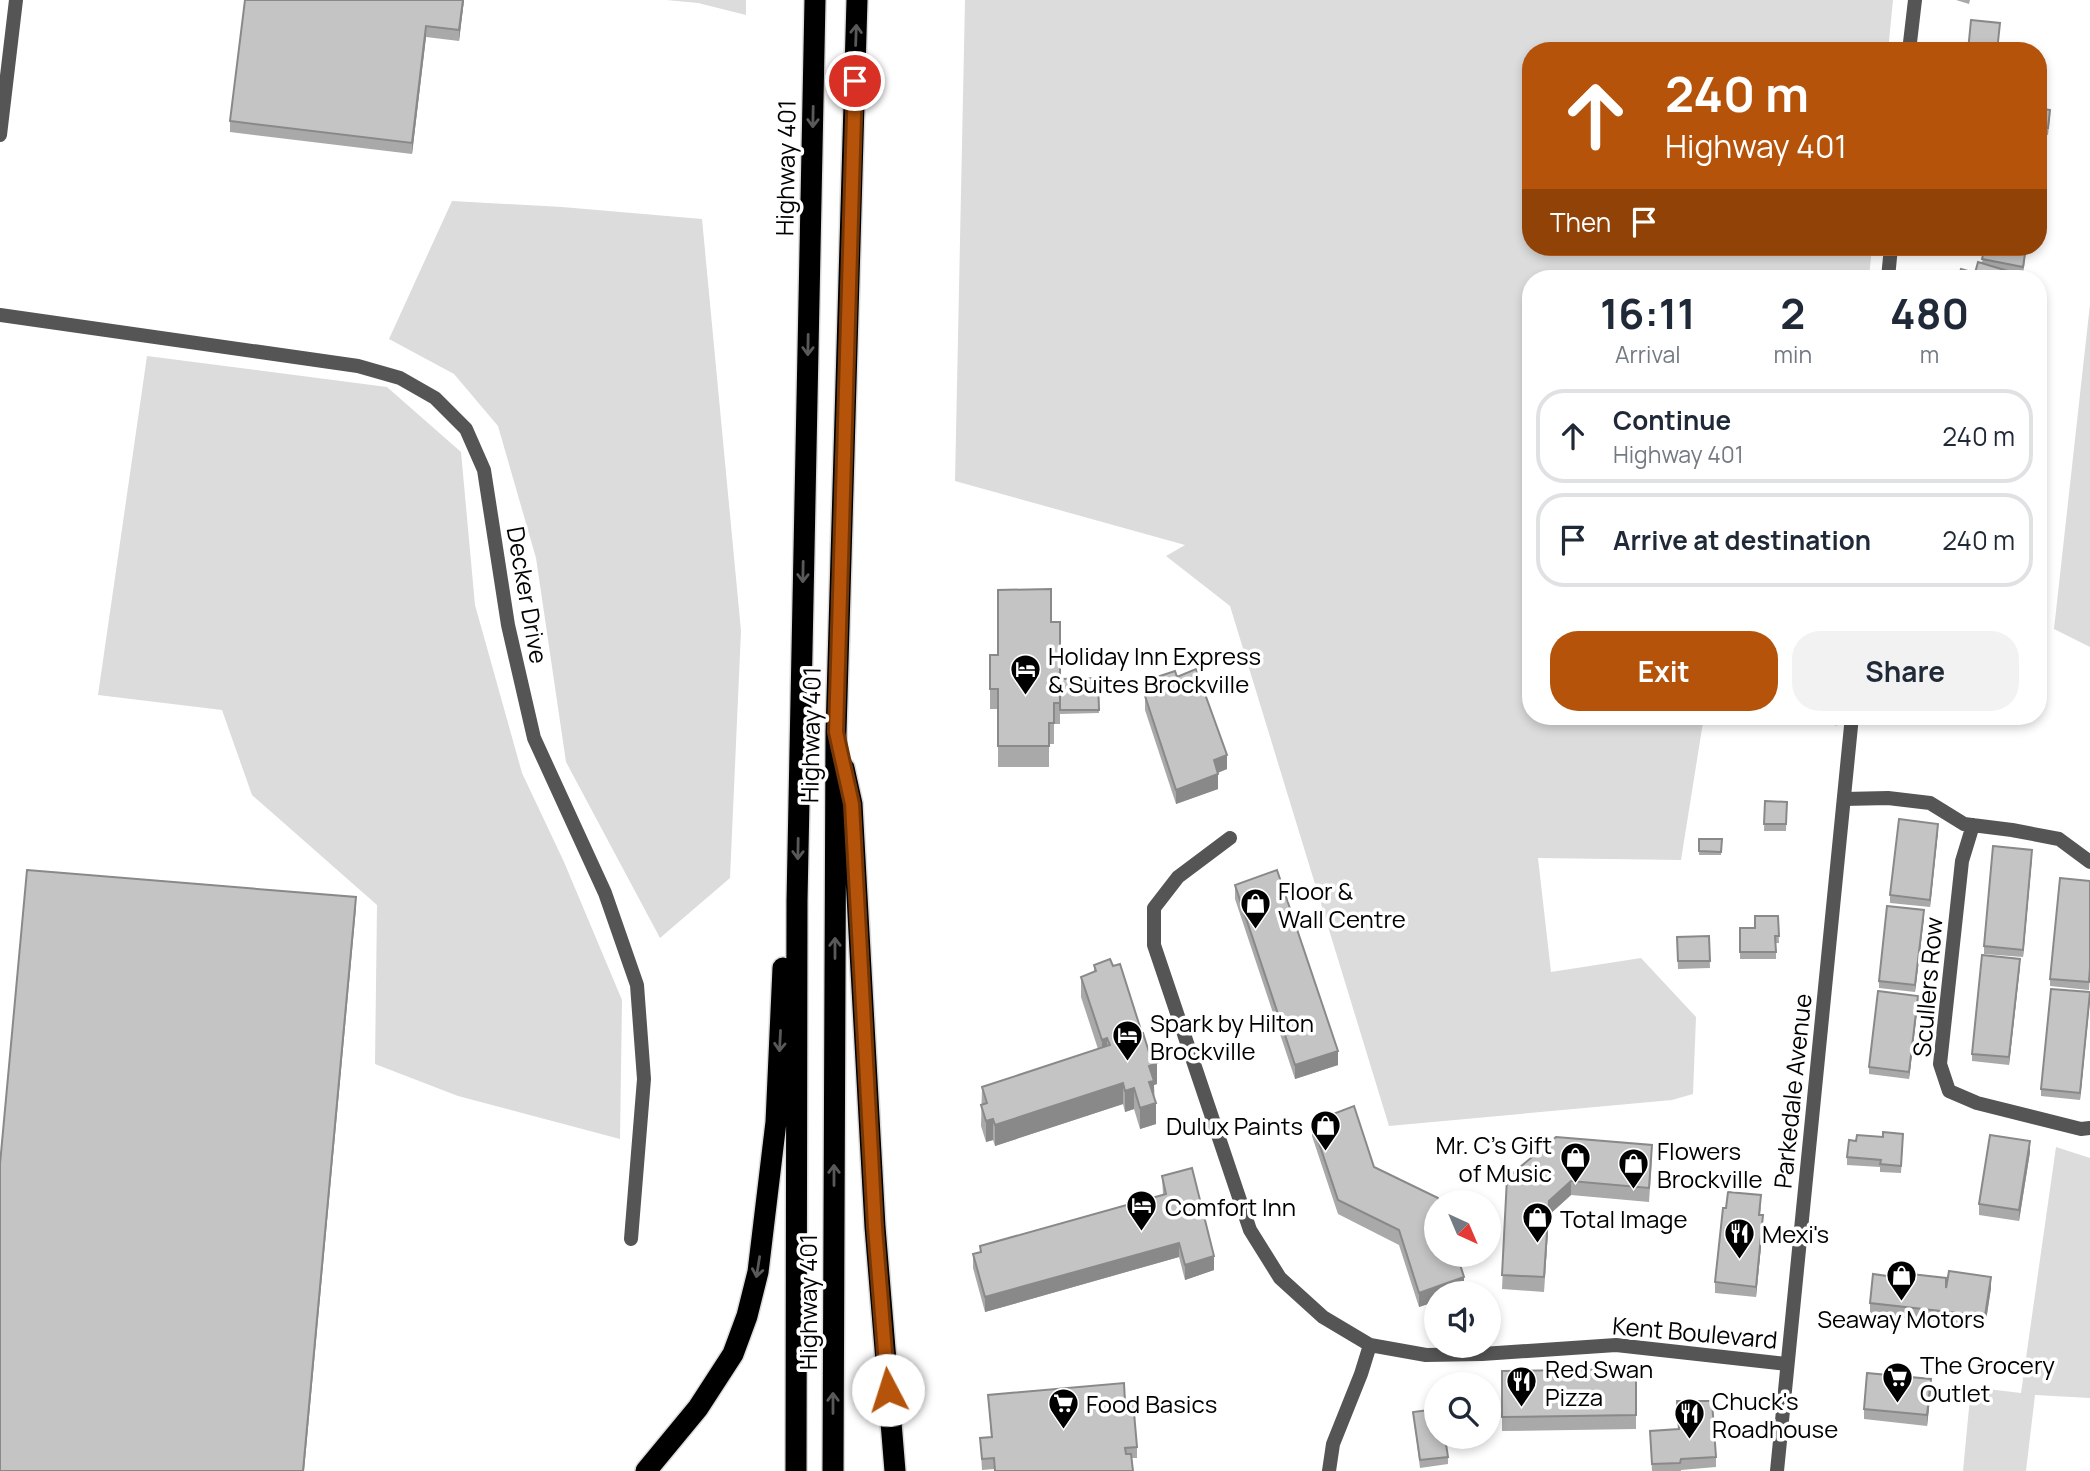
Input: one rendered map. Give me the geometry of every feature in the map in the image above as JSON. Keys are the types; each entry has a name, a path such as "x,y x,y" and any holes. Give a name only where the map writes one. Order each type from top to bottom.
{"highway":[{"name":"Highway 401","path":"796,1471 797,901 815,0"},
{"name":"Highway 401","path":"833,1471 836,732 857,0"},
{"path":"836,732 852,804 875,1227 895,1471"},
{"path":"646,1471 698,1408 733,1354 747,1316 758,1272 776,1122 785,943 797,901"}],"street":[{"path":"0,135 16,0"},
{"path":"1910,42 1915,0"},
{"name":"Decker Drive","path":"0,315 358,366 400,378 435,398 466,429 484,470 508,625 534,738 605,893 637,985 644,1079 631,1239"},
{"name":"Parkedale Avenue","path":"1777,1471 1851,725"},
{"path":"1844,799 1888,798 1930,803 1964,824 2059,839 2090,862"},
{"name":"Scullers Row","path":"1973,825 1962,861 1940,1064 1949,1091 1976,1103 2081,1129 2090,1128"},
{"name":"Kent Boulevard","path":"1230,838 1178,877 1154,908 1154,945 1250,1230 1280,1278 1323,1317 1370,1345 1426,1355 1616,1345 1787,1364"},
{"path":"1329,1471 1333,1444 1370,1345"}],"shaded area":[{"path":"666,0 746,0 746,15 698,3"},
{"path":"965,0 1893,0 1889,42 1522,42 1522,256 1871,256 1870,270 1522,270 1522,725 1703,725 1681,860 1538,858 1551,972 1641,958 1696,1017 1693,1094 1672,1100 1389,1126 1230,606 1166,556 1185,545 955,481"},
{"path":"452,201 702,219 741,631 730,878 660,938 566,762 536,558 498,426 454,374 389,339"},
{"path":"2090,304 2090,647 2054,629"},
{"path":"147,356 387,387 461,452 475,605 522,773 564,862 622,1000 620,1139 458,1096 375,1064 377,905 252,795 222,710 98,695"},
{"path":"2056,1147 2090,1158 2090,1398 2035,1395 2026,1471 1963,1471 1971,1387 2021,1393"}],"building":[{"path":"245,0 463,0 459,30 426,26 412,143 230,121"},
{"path":"1971,20 2000,23 1998,42 1969,42"},
{"path":"2047,109 2050,110 2047,128"},
{"path":"1983,256 2025,256 2023,267 1982,259"},
{"path":"1978,262 2004,270 1976,270"},
{"name":"Holiday Inn Express & Suites Brockville","path":"1051,589 1051,622 1060,622 1060,703 1054,703 1054,723 1049,723 1049,746 998,746 998,689 990,689 990,655 998,655 998,590"},
{"path":"1196,669 1227,755 1214,760 1218,774 1176,790 1145,696 1156,693 1151,679 1175,671 1177,677"},
{"path":"1098,678 1099,710 1060,710 1060,679"},
{"path":"1765,801 1787,802 1786,824 1764,824"},
{"path":"1899,819 1938,824 1930,900 1890,895"},
{"path":"1699,839 1722,839 1721,852 1699,851"},
{"path":"1993,846 2032,850 2023,950 1984,946"},
{"path":"27,870 356,897 303,1471 0,1471 0,1164"},
{"path":"1277,870 1338,1051 1295,1065 1235,885"},
{"path":"2060,878 2090,881 2089,982 2050,979"},
{"path":"1887,906 1924,910 1915,985 1879,981"},
{"path":"1755,916 1778,916 1779,936 1775,936 1776,952 1740,952 1740,928 1755,928"},
{"path":"1709,936 1710,961 1678,961 1677,937"},
{"path":"1982,955 2020,959 2009,1057 1972,1054"},
{"name":"Spark by Hilton Brockville","path":"1110,959 1113,966 1120,964 1140,1027 1132,1029 1134,1036 1143,1033 1149,1052 1153,1051 1157,1063 1149,1066 1154,1081 1149,1082 1156,1103 1140,1108 1134,1088 1125,1091 1123,1083 995,1125 993,1119 986,1121 981,1105 987,1103 982,1087 1110,1045 1107,1038 1102,1040 1081,977 1096,971 1094,965"},
{"path":"2051,989 2090,992 2080,1093 2041,1089"},
{"path":"1878,991 1918,996 1909,1072 1869,1067"},
{"path":"1354,1106 1374,1167 1424,1191 1424,1267 1461,1267 1464,1277 1453,1281 1424,1281 1424,1291 1419,1293 1399,1230 1338,1200 1312,1122"},
{"path":"1883,1132 1903,1134 1901,1166 1880,1164 1881,1160 1847,1157 1849,1140 1856,1141 1857,1135 1883,1137"},
{"path":"1990,1135 2030,1141 2019,1210 1979,1204"},
{"path":"1556,1137 1652,1145 1649,1188 1571,1181 1549,1201 1544,1277 1502,1275 1507,1178"},
{"name":"Comfort Inn","path":"1192,1168 1214,1256 1185,1265 1179,1243 985,1297 973,1254 981,1252 980,1246 1166,1194 1162,1176"},
{"name":"Mexi's","path":"1728,1192 1761,1195 1759,1215 1763,1215 1756,1287 1715,1282 1723,1208 1726,1208"},
{"path":"1949,1271 1991,1277 1985,1316 1870,1303 1873,1274 1894,1277 1894,1272 1946,1278 1946,1288"},
{"path":"1636,1369 1636,1415 1502,1417 1502,1371"},
{"name":"The Grocery Outlet","path":"1867,1373 1931,1379 1927,1415 1864,1409"},
{"name":"Food Basics","path":"1124,1383 1125,1402 1133,1401 1137,1447 1125,1448 1126,1454 1131,1454 1133,1471 995,1471 994,1458 982,1459 980,1438 992,1437 988,1395"},
{"name":"Chuck's Roadhouse","path":"1677,1401 1712,1401 1716,1457 1652,1464 1650,1431 1679,1429"},
{"path":"1424,1411 1424,1449 1447,1449 1448,1457 1420,1460 1413,1412"}],"place":[{"name":"Holiday Inn Express & Suites Brockville","path":"1025,696"},
{"name":"Floor & Wall Centre","path":"1255,931"},
{"name":"Spark by Hilton Brockville","path":"1127,1063"},
{"name":"Dulux Paints","path":"1326,1152"},
{"name":"Mr. C's Gift of Music","path":"1575,1185"},
{"name":"Flowers Brockville","path":"1634,1191"},
{"name":"Comfort Inn","path":"1142,1233"},
{"name":"Total Image","path":"1537,1245"},
{"name":"Mexi's","path":"1739,1260"},
{"name":"Seaway Motors","path":"1901,1303"},
{"name":"The Grocery Outlet","path":"1897,1405"},
{"name":"Red Swan Pizza","path":"1522,1409"},
{"name":"Food Basics","path":"1063,1430"},
{"name":"Chuck's Roadhouse","path":"1689,1441"}],"route":[{"path":"855,81 836,732 852,804 875,1227 888,1390"}]}
